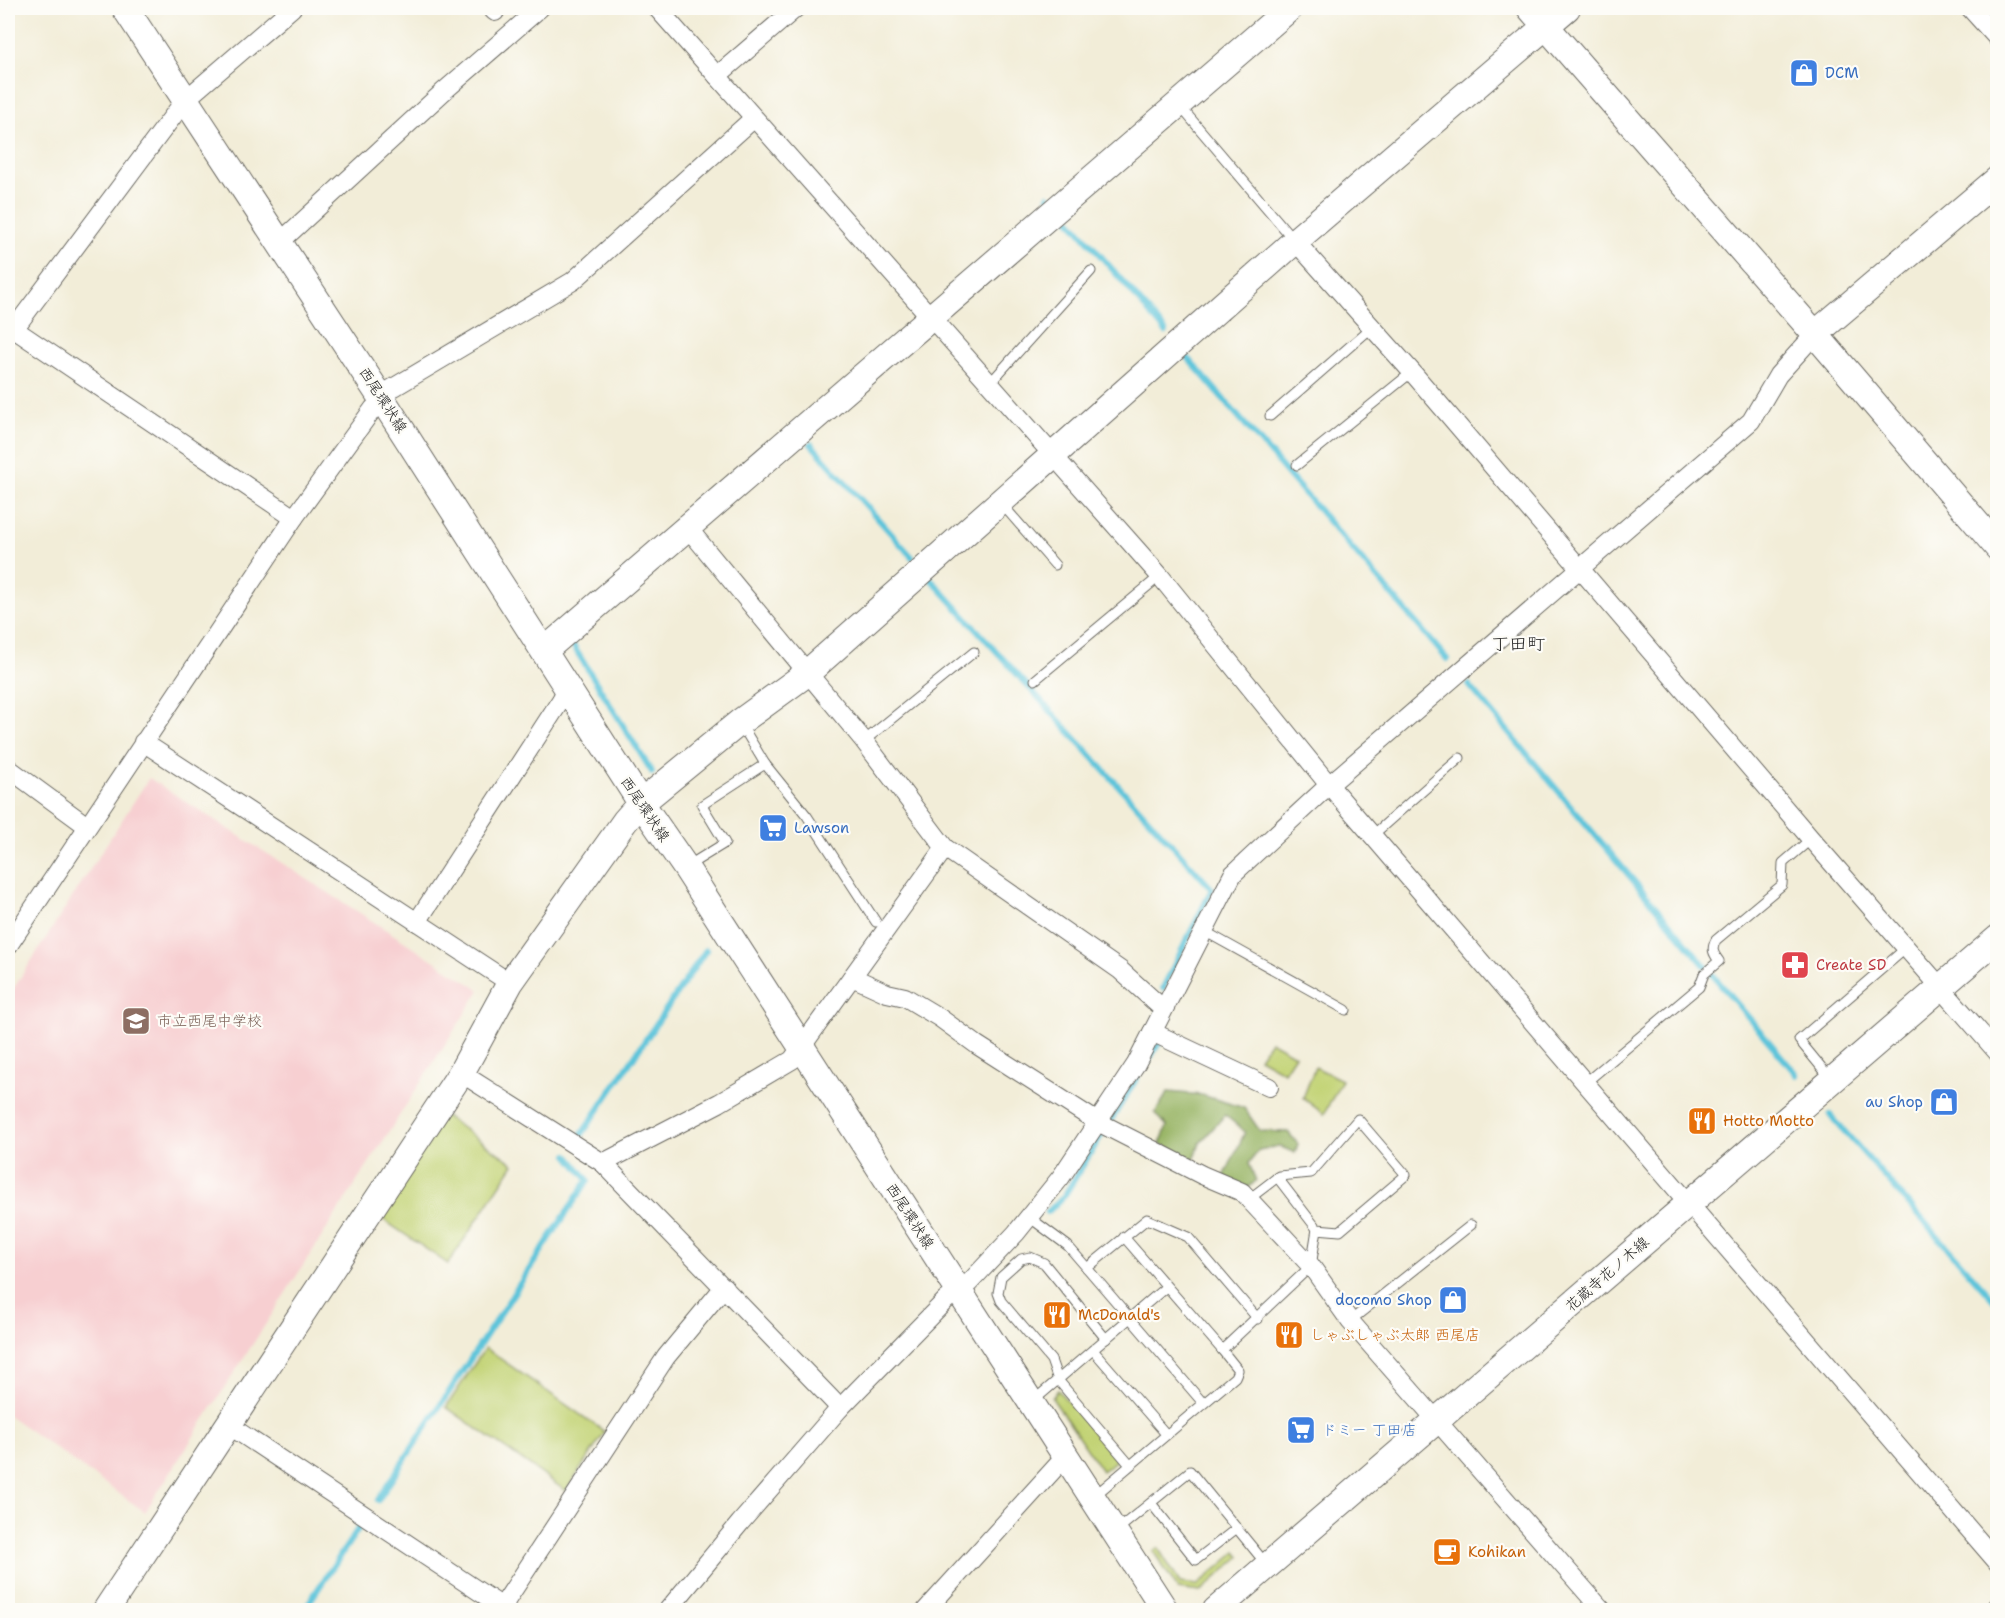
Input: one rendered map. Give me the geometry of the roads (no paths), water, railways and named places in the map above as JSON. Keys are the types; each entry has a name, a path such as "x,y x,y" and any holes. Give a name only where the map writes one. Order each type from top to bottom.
{"street":[{"name":"西尾環状線","path":"125,8 382,399 1165,1611"},
{"path":"292,8 185,100 10,329 294,518"},
{"path":"279,243 443,92 540,8"},
{"path":"657,8 991,382 1160,576 1329,785 1998,1563"},
{"path":"717,76 796,8"},
{"path":"544,651 1290,8"},
{"path":"106,1611 461,1073 510,983 625,821 641,803 740,722 806,674 1295,241 1538,17 1567,8"},
{"path":"1970,8 1998,39"},
{"path":"1538,17 1815,334 1998,548"},
{"path":"8,946 294,518 382,399 394,387 573,281 754,118"},
{"path":"668,1611 740,1523 840,1408 946,1300 969,1282 1029,1217 1060,1177 1106,1126 1233,874 1329,785 1751,421 1778,375 1815,334 1998,179"},
{"path":"1295,241 1412,372 1578,569 1905,949 1998,1053"},
{"path":"687,527 806,674 864,741 945,848 1120,970 1163,1009"},
{"path":"417,922 567,688"},
{"path":"143,742 510,983"},
{"path":"8,768 87,826"},
{"path":"603,1163 719,1103 792,1060 945,848"},
{"name":"花蔵寺花ノ木線","path":"1216,1611 1998,938"},
{"path":"852,977 887,993 905,996 940,1018 976,1046 1106,1126 1202,1175 1242,1192 1311,1266 1350,1321 1602,1611"},
{"path":"1152,1032 1269,1087"},
{"path":"461,1073 603,1163 840,1408"},
{"path":"230,1426 503,1610 666,1357 724,1287"},
{"path":"926,1611 1065,1457"},
{"path":"1995,1611 1998,1606"}],"lane":[{"path":"1178,104 1295,241"},
{"path":"991,382 1091,271"},
{"path":"1270,416 1371,328"},
{"path":"1297,465 1412,372"},
{"path":"999,501 1055,566"},
{"path":"1035,680 1160,576"},
{"path":"864,741 974,652"},
{"path":"740,722 765,764 807,816 876,922"},
{"path":"1372,835 1460,758"},
{"path":"686,868 725,843 702,805 765,764"},
{"path":"1585,1083 1699,987 1708,971 1719,961 1713,953 1716,940 1782,885 1783,863 1811,839"},
{"path":"1203,931 1347,1010"},
{"path":"1832,1081 1799,1040 1905,949"},
{"path":"1248,1199 1277,1178 1280,1176 1311,1173 1358,1119 1406,1175 1340,1231 1317,1228 1277,1178"},
{"path":"1029,1217 1068,1246 1203,1403"},
{"path":"1087,1268 1147,1219 1188,1237 1258,1318"},
{"path":"1350,1321 1471,1225"},
{"path":"1222,1350 1311,1266 1317,1228"},
{"path":"1092,1498 1235,1377 1238,1370 1124,1237"},
{"path":"1106,1339 1044,1263 1030,1257 1021,1259 1001,1276 998,1285 1001,1301 1051,1360 1058,1380 1130,1465"},
{"path":"1031,1403 1167,1287"},
{"path":"1093,1350 1166,1434"},
{"path":"1114,1533 1190,1471 1268,1566"},
{"path":"1151,1503 1196,1560 1237,1528"}],"waterway":[{"path":"1070,220 1166,332"},
{"path":"1188,358 1447,659"},
{"path":"811,444 912,557"},
{"path":"929,577 1212,889 1163,988"},
{"path":"574,647 652,772"},
{"path":"1469,685 1797,1075"},
{"path":"582,1134 706,950"},
{"path":"1143,1069 1161,1040"},
{"path":"1048,1212 1064,1196 1137,1078"},
{"path":"1830,1115 1998,1305"},
{"path":"378,1500 588,1180 568,1155"},
{"path":"304,1610 360,1526"}],"place":[{"name":"DCM","path":"1804,73"},
{"name":"Lawson","path":"773,828"},
{"name":"Create SD","path":"1795,965"},
{"name":"市立西尾中学校","path":"136,1021"},
{"name":"au Shop","path":"1944,1102"},
{"name":"Hotto Motto","path":"1702,1121"},
{"name":"docomo Shop","path":"1453,1300"},
{"name":"McDonald's","path":"1057,1315"},
{"name":"しゃぶしゃぶ太郎 西尾店","path":"1289,1335"},
{"name":"ドミー 丁田店","path":"1301,1430"},
{"name":"Kohikan","path":"1447,1552"}],"district":[{"name":"丁田町","path":"1518,644"}]}
